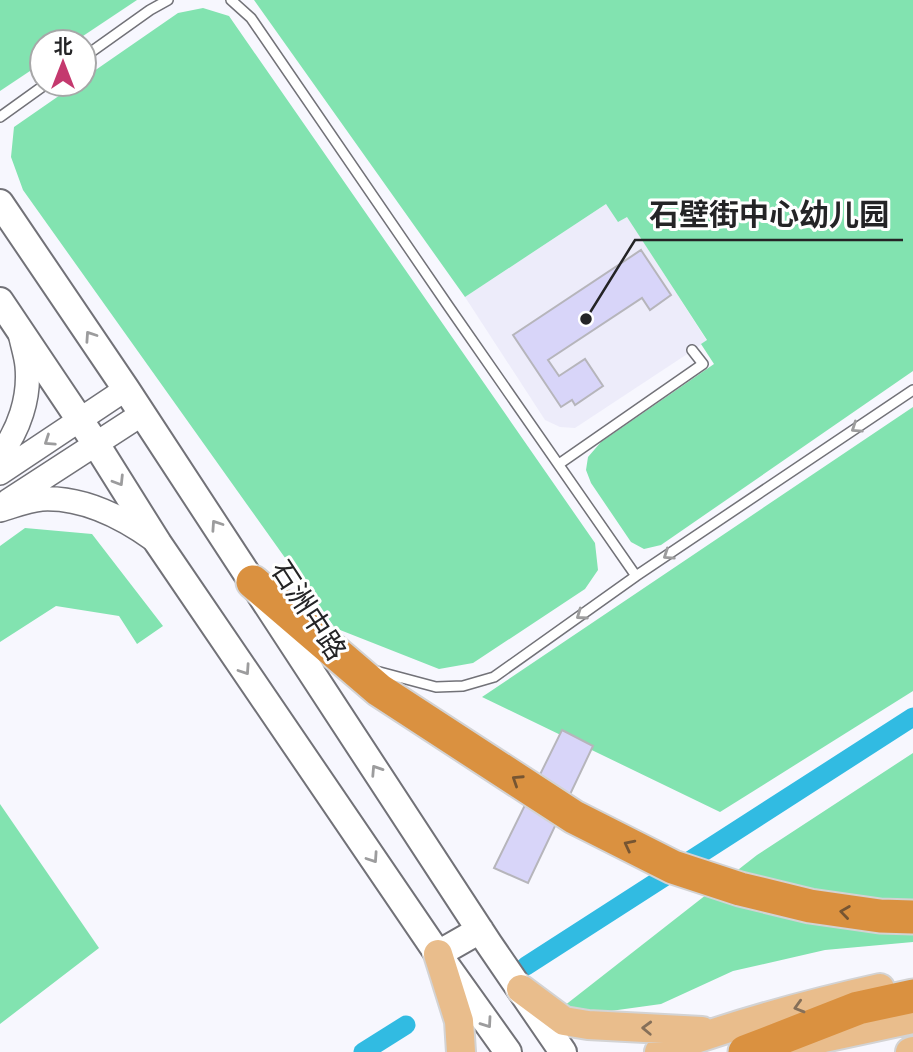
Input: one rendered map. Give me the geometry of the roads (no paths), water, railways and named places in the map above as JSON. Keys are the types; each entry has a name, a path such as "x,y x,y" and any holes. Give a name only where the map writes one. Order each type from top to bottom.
{"highway":[{"path":"253,582 379,690 574,817 673,867 740,889 810,906 880,916 913,917"},
{"path":"745,1052 858,1008 913,996"}],"main road":[{"name":"石洲中路","path":"0,203 563,1052"},
{"path":"0,301 96,444 158,543 438,954 508,1052"},
{"path":"438,954 480,930"},
{"path":"438,954 459,1021 461,1052"},
{"path":"659,1052 715,1031 812,1003 913,981"},
{"path":"521,989 564,1021 588,1025 715,1031"},
{"path":"755,1052 913,1019"}],"street":[{"path":"0,455 18,424 26,393 27,366 19,330"},
{"path":"0,473 125,389"},
{"path":"0,508 142,414"},
{"path":"0,508 42,499 74,501 109,513 158,543"}],"lane":[{"path":"98,47 168,0"},
{"path":"231,0 251,18 636,576"},
{"path":"0,117 28,97"},
{"path":"559,464 703,364 692,350"},
{"path":"347,663 436,687 463,686 495,677 636,576 913,390"}],"waterway":[{"path":"526,966 913,717"},
{"path":"363,1052 406,1025"}],"place":[{"name":"石壁街中心幼儿园","path":"586,319"}]}
